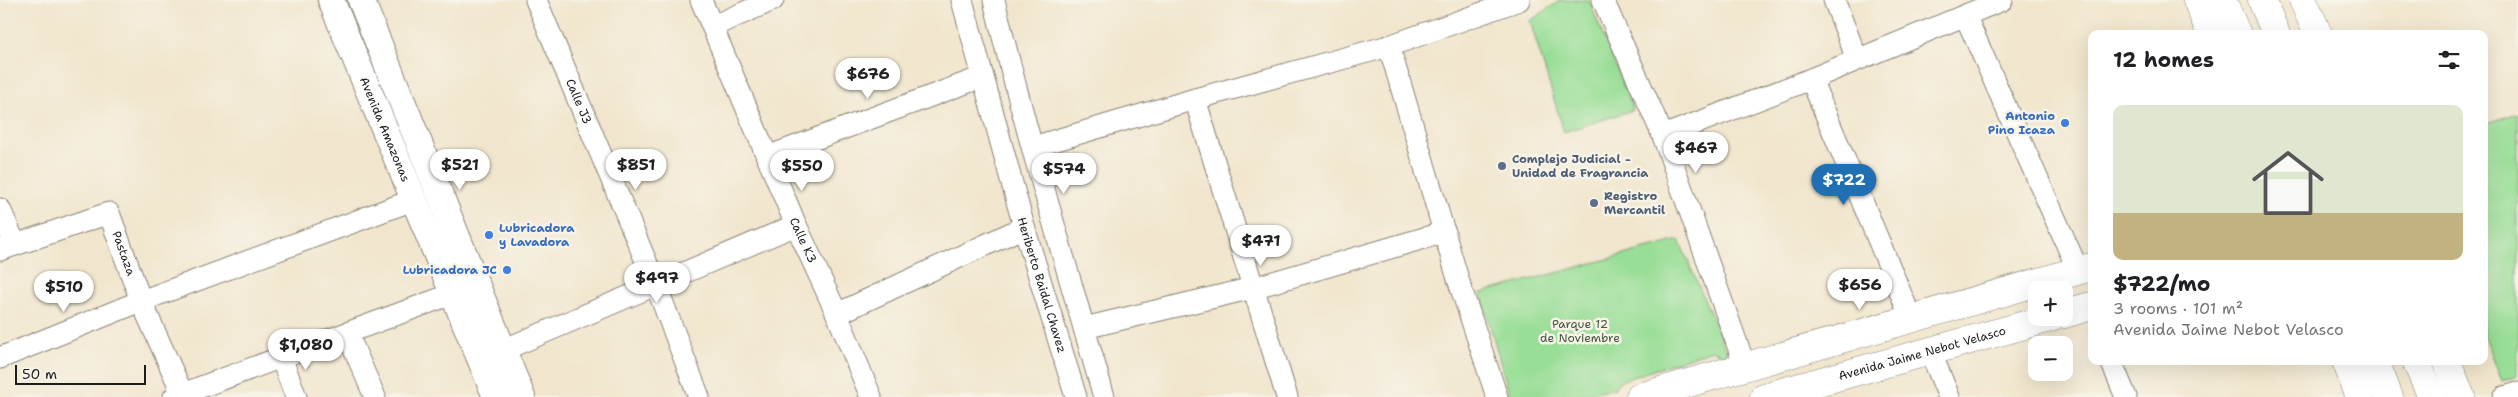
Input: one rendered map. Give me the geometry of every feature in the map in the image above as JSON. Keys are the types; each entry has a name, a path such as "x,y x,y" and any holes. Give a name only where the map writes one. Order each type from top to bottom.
{"main road":[{"path":"2197,0 2210,30"},
{"path":"2222,0 2235,30"},
{"path":"2262,0 2274,30"},
{"path":"2303,0 2316,30"},
{"path":"1640,397 2084,268"},
{"name":"Avenida Jaime Nebot Velasco","path":"1764,397 2028,324"},
{"path":"2348,365 2360,397"},
{"path":"2376,365 2389,397"},
{"path":"2418,365 2432,397"},
{"path":"2449,365 2461,397"}],"street":[{"path":"361,0 522,397"},
{"name":"Calle J3","path":"536,0 656,285 700,397"},
{"name":"Calle K3","path":"702,0 796,225 837,314 871,397"},
{"path":"712,26 774,0"},
{"name":"Heriberto Baidal Chavez","path":"962,0 1024,227 1076,397"},
{"path":"994,0 1010,67 1104,397"},
{"path":"1603,0 1663,136 1745,366"},
{"path":"1834,0 1857,59"},
{"path":"1663,136 1811,79 2002,0"},
{"name":"Avenida Amazonas","path":"335,2 413,200 496,397"},
{"path":"1033,147 1195,98 1389,46 1510,2"},
{"path":"1964,15 2084,268"},
{"path":"1389,46 1446,232 1458,279 1497,397"},
{"path":"768,158 982,77"},
{"path":"1811,79 1911,318"},
{"path":"1195,98 1287,397"},
{"path":"0,358 141,301 413,200"},
{"path":"0,209 8,247"},
{"name":"Pastaza","path":"8,247 109,213 141,301 180,396"},
{"path":"503,350 796,225"},
{"path":"837,314 1024,227"},
{"path":"1084,328 1253,288 1446,232"},
{"path":"180,396 452,294"},
{"path":"348,333 375,397"},
{"path":"1930,351 1948,397"},
{"path":"281,358 296,397"},
{"path":"2113,365 2126,397"},
{"path":"2504,397 2518,393"}],"green space":[{"path":"1561,0 1589,0 1633,110 1564,132 1530,21"},
{"path":"2518,113 2518,376 2502,381 2488,344 2488,123"},
{"name":"Parque 12 de Noviembre","path":"1679,240 1729,357 1712,350 1618,382 1615,388 1572,397 1510,397 1481,293"}],"place":[{"name":"Antonio Pino Icaza","path":"2065,123"},
{"name":"Complejo Judicial - Unidad de Fragrancia","path":"1502,166"},
{"name":"Registro Mercantil","path":"1594,203"},
{"name":"Lubricadora y Lavadora","path":"489,235"},
{"name":"Lubricadora JC","path":"507,270"}]}
